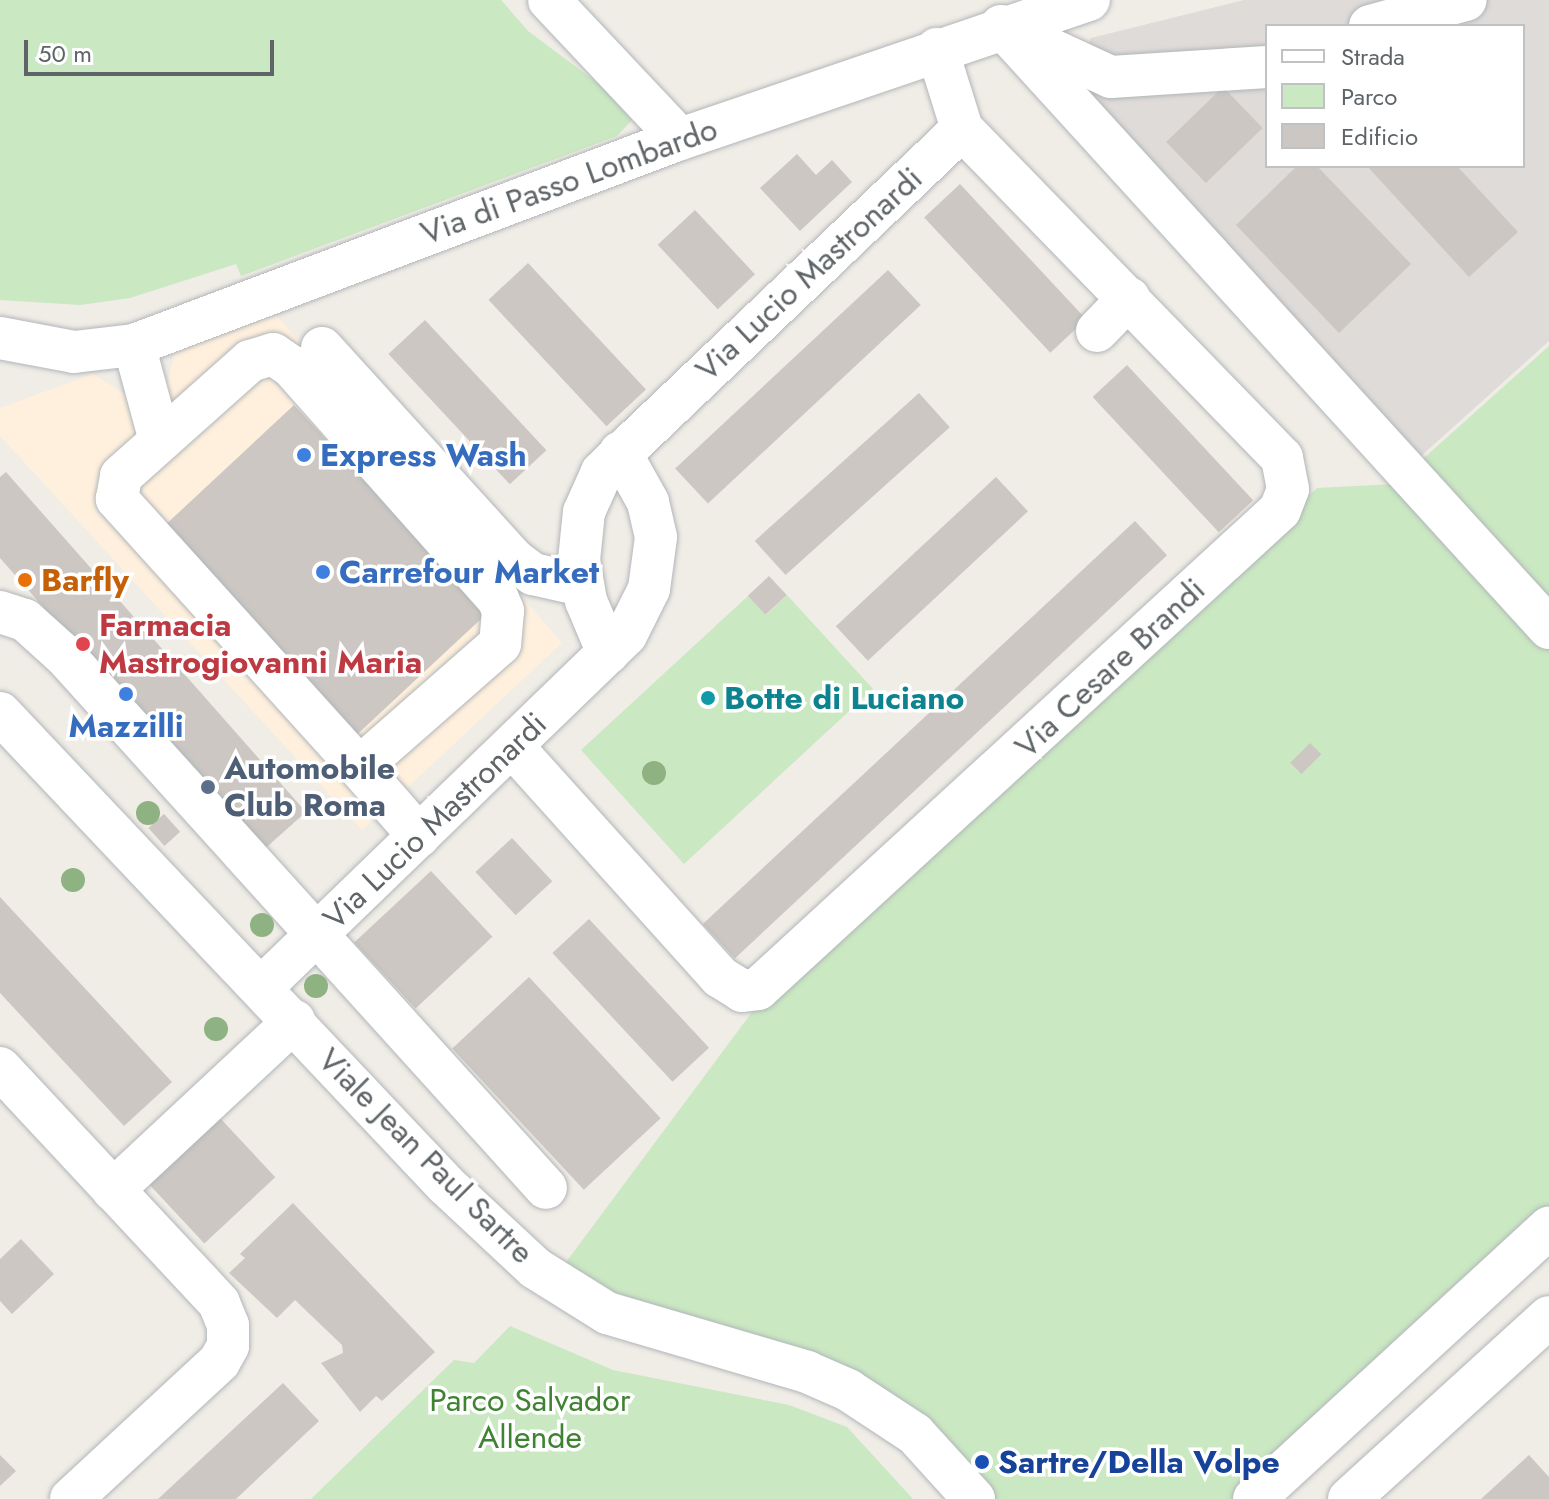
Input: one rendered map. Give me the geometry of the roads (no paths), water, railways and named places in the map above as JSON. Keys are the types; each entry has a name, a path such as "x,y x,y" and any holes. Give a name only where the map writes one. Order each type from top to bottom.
{"street":[{"path":"549,0 680,139"},
{"name":"Via di Passo Lombardo","path":"0,346 88,352 134,345 680,139 1001,26 1089,0"},
{"path":"1377,24 1466,0"},
{"path":"1001,26 1111,77 1265,67"},
{"path":"1001,26 1549,628"},
{"name":"Via Cesare Brandi","path":"512,746 728,985 749,991 766,983 1273,517 1286,499 1288,476 1282,458 962,129 937,49"},
{"name":"Via Lucio Mastronardi","path":"608,653 582,585 580,537 587,501 602,472 962,129"},
{"path":"1097,331 1129,298"},
{"name":"Via di Passo Lombardo","path":"0,338 49,349"},
{"path":"134,345 160,441"},
{"path":"322,348 513,559 533,574 582,585"},
{"path":"350,757 359,762 377,757 493,652 503,634 498,599 283,359 273,354 250,361 121,476 117,499 124,511 419,836"},
{"name":"Via Lucio Mastronardi","path":"262,987 608,653 644,605 655,555 648,502 620,452"},
{"path":"0,612 25,620 65,656 546,1188"},
{"name":"Viale Jean Paul Sartre","path":"0,713 446,1185 552,1281 640,1325 733,1348 848,1390 915,1434 974,1499"},
{"path":"113,1190 294,1021"},
{"path":"0,1068 219,1303 229,1337 219,1362 71,1499"},
{"path":"1254,1499 1549,1228"},
{"path":"1311,1446 1357,1497 1549,1317"}],"place":[{"name":"Express Wash","path":"304,455"},
{"name":"Carrefour Market","path":"323,572"},
{"name":"Barfly","path":"25,580"},
{"name":"Farmacia Mastrogiovanni Maria","path":"83,644"},
{"name":"Mazzilli","path":"126,694"},
{"name":"Botte di Luciano","path":"708,698"},
{"name":"Automobile Club Roma","path":"208,787"},
{"name":"Sartre/Della Volpe","path":"982,1462"}],"park label":[{"name":"Parco Salvador Allende","path":"530,1420"}]}
